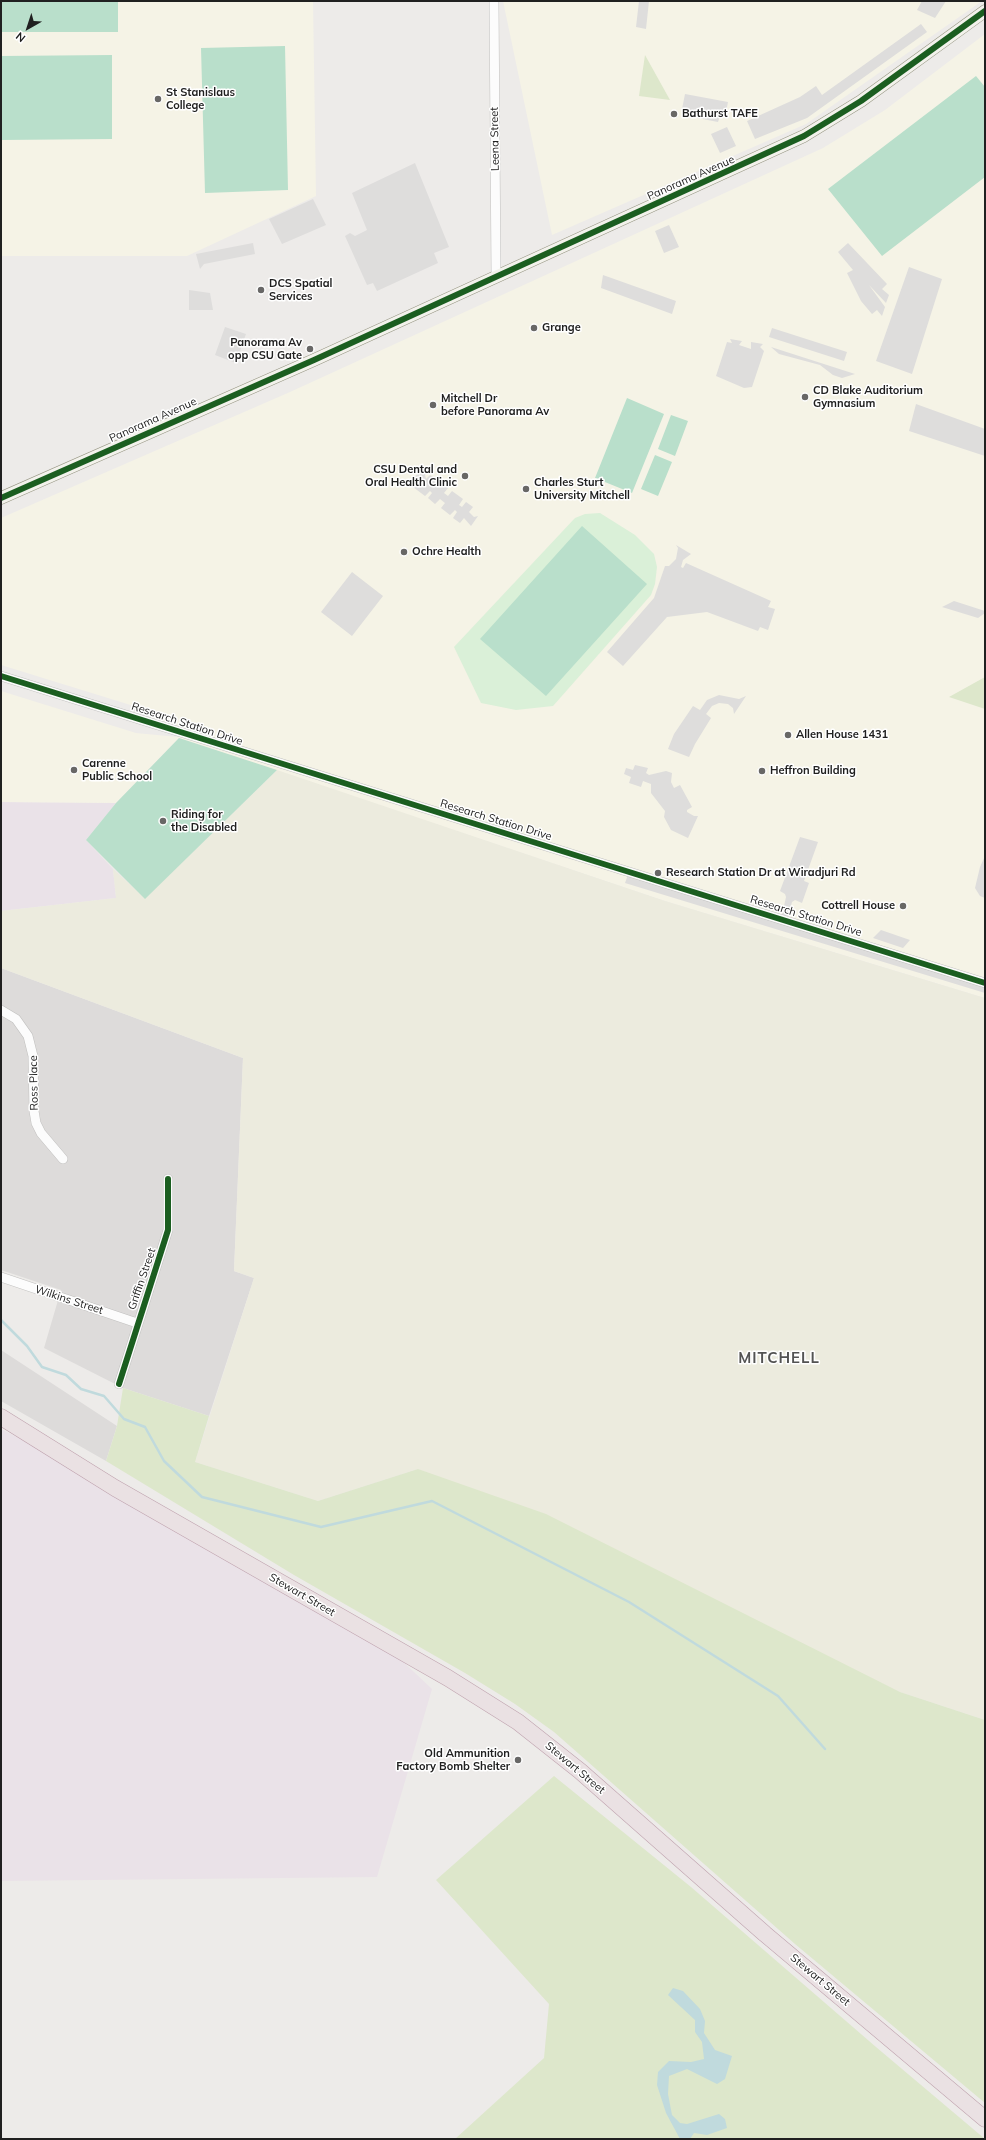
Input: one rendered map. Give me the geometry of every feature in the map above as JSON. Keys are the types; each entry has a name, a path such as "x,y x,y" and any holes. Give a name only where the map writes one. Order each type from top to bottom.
{"highway":[{"name":"Stewart Street","path":"1,1417 115,1488 448,1678 518,1722 580,1771 765,1934 985,2119"},
{"name":"Stewart Street","path":"1,1429 115,1488"}],"street":[{"name":"Leena Street","path":"494,1 496,276"},
{"name":"Panorama Avenue","path":"1,498 314,360 804,136 861,101 985,11"},
{"name":"Research Station Drive","path":"1,676 985,983"},
{"name":"Ross Place","path":"1,1010 16,1019 28,1036 33,1056 34,1111 36,1123 48,1142 63,1159"},
{"name":"Griffin Street","path":"119,1384 137,1323 168,1230 168,1179"},
{"name":"Wilkins Street","path":"1,1277 137,1323"}],"shaded area":[{"name":"St Stanislaus College","path":"1,1 313,1 316,196 187,256 1,256"},
{"name":"Bathurst TAFE","path":"503,1 982,1 806,124 552,235"},
{"path":"639,1 649,1 646,29 636,27"},
{"path":"922,1 946,1 935,18 917,10"},
{"path":"921,24 927,32 807,118 755,139 747,121 800,97 816,86 822,95"},
{"name":"Charles Sturt University Mitchell","path":"985,34 985,998 665,901 179,738 116,803 1,802 1,691 136,733 178,737 137,707 1,665 1,518 290,392 823,148 885,110"},
{"path":"685,94 728,102 725,117 720,116 718,122 687,116 688,110 682,109"},
{"path":"727,127 736,146 720,153 711,134"},
{"path":"415,163 449,247 434,253 438,263 377,291 373,283 367,285 345,236 350,233 355,236 367,230 352,193"},
{"path":"313,199 326,225 282,244 269,219"},
{"path":"669,225 679,247 664,253 655,231"},
{"path":"253,243 255,254 204,264 200,269 196,254"},
{"path":"848,243 887,284 882,289 889,295 886,303 869,285 885,307 882,316 877,310 872,314 861,301 847,273 853,270 838,252"},
{"path":"909,267 942,279 912,374 876,361"},
{"path":"603,275 676,301 672,314 601,288"},
{"path":"189,290 210,293 213,310 189,310"},
{"path":"225,327 246,334 236,363 215,355"},
{"path":"772,328 847,352 844,361 769,337"},
{"path":"730,339 742,341 739,345 751,349 751,342 763,344 760,347 764,351 752,387 744,388 716,376 727,342 732,343"},
{"path":"771,347 855,374 842,378 833,375 820,365 779,354"},
{"path":"916,404 985,429 985,456 909,431"},
{"path":"424,466 429,470 425,475 426,479 430,475 438,480 434,486 437,487 441,482 448,488 444,493 448,496 452,491 463,499 459,505 462,507 466,502 473,507 469,512 474,517 478,516 471,526 464,518 460,523 453,518 457,512 455,510 450,515 441,508 445,503 440,499 435,504 428,498 432,493 430,491 425,496 409,484"},
{"path":"676,545 691,554 683,560 681,567 683,568 686,563 771,601 768,607 775,609 768,630 760,627 758,631 707,612 667,617 623,666 607,652 654,598 665,566 669,566 676,559 678,548"},
{"path":"352,572 383,596 352,636 321,612"},
{"path":"954,601 985,611 985,613 978,618 942,607"},
{"path":"719,695 739,699 746,696 734,714 733,708 728,704 719,703 712,706 706,714 711,718 689,757 668,749 674,734 693,706 700,710 707,700"},
{"path":"635,765 648,768 646,773 649,775 666,771 672,773 671,782 674,788 680,785 692,807 687,810 687,812 694,816 698,816 688,838 671,830 664,817 665,811 651,793 651,784 643,781 641,787 629,783 631,777 624,774 626,768 633,770"},
{"path":"277,770 665,901 985,998 985,1720 900,1692 418,1469 318,1501 195,1462 254,1278 234,1271 243,1058 1,968 1,911 116,898 113,869 145,898"},
{"path":"1,802 116,803 86,840 113,869 116,898 1,911"},
{"path":"800,837 818,842 804,881 809,883 802,903 795,900 792,902 788,917 782,915 786,897 785,894 780,891"},
{"path":"985,856 985,898 980,896 975,888 980,867"},
{"path":"629,872 985,983 985,993 625,883"},
{"path":"881,930 910,940 903,948 873,938"},
{"path":"1,968 243,1058 234,1271 254,1278 209,1416 123,1388 44,1348 61,1290 1,1270"},
{"path":"1,1350 117,1426 106,1461 1,1401"},
{"path":"1,1429 115,1488 379,1639 432,1689 377,1877 1,1881"}],"green space":[{"path":"1,1 118,1 118,32 1,32"},
{"path":"285,46 288,190 205,193 201,48"},
{"path":"112,55 112,139 1,140 1,56"},
{"path":"645,55 670,100 639,96"},
{"path":"976,76 985,87 985,177 882,256 828,189"},
{"path":"627,398 664,414 632,493 595,478"},
{"path":"671,415 688,421 675,456 658,449"},
{"path":"655,455 672,462 658,496 641,489"},
{"path":"600,513 635,535 654,554 657,567 655,584 651,595 553,706 516,710 481,703 454,647 575,518 585,514"},
{"path":"582,526 647,584 546,696 480,639"},
{"path":"985,677 985,709 949,697"},
{"name":"Riding for the Disabled","path":"179,738 277,770 145,899 86,840 116,803"},
{"path":"123,1388 209,1416 195,1462 318,1501 418,1469 546,1514 900,1692 985,1720 985,2103 795,1944 554,1732 515,1704 465,1673 294,1575 106,1461 117,1426"},
{"path":"554,1776 691,1887 985,2139 455,2139 544,2058 549,2004 436,1880"}],"water":[{"path":"673,1988 683,1991 700,2009 705,2021 704,2033 715,2050 732,2056 725,2079 717,2084 687,2069 669,2076 668,2094 672,2115 680,2123 687,2124 719,2114 725,2119 727,2128 707,2135 694,2133 690,2139 680,2139 666,2113 657,2085 658,2072 669,2061 691,2062 704,2059 702,2042 695,2032 695,2020 668,1995"}],"waterway":[{"path":"1,1320 27,1346 42,1367 66,1375 81,1389 104,1396 124,1419 145,1427 164,1461 202,1497 321,1527 432,1501 629,1602 778,1696 825,1749"}],"cycle path":[{"path":"1,498 314,360 804,136 861,101 985,11"},
{"path":"1,676 985,983"},
{"path":"119,1384 168,1230 168,1179"}],"place":[{"name":"St Stanislaus College","path":"158,99"},
{"name":"Bathurst TAFE","path":"674,114"},
{"name":"DCS Spatial Services","path":"261,290"},
{"name":"Grange","path":"534,328"},
{"name":"Panorama Av opp CSU Gate","path":"310,349"},
{"name":"CD Blake Auditorium Gymnasium","path":"805,397"},
{"name":"Mitchell Dr before Panorama Av","path":"433,405"},
{"name":"CSU Dental and Oral Health Clinic","path":"465,476"},
{"name":"Charles Sturt University Mitchell","path":"526,489"},
{"name":"Ochre Health","path":"404,552"},
{"name":"Allen House 1431","path":"788,735"},
{"name":"Carenne Public School","path":"74,770"},
{"name":"Heffron Building","path":"762,771"},
{"name":"Riding for the Disabled","path":"163,821"},
{"name":"Research Station Dr at Wiradjuri Rd","path":"658,873"},
{"name":"Cottrell House","path":"903,906"},
{"name":"Old Ammunition Factory Bomb Shelter","path":"518,1760"}],"district":[{"name":"MITCHELL","path":"779,1358"}]}
